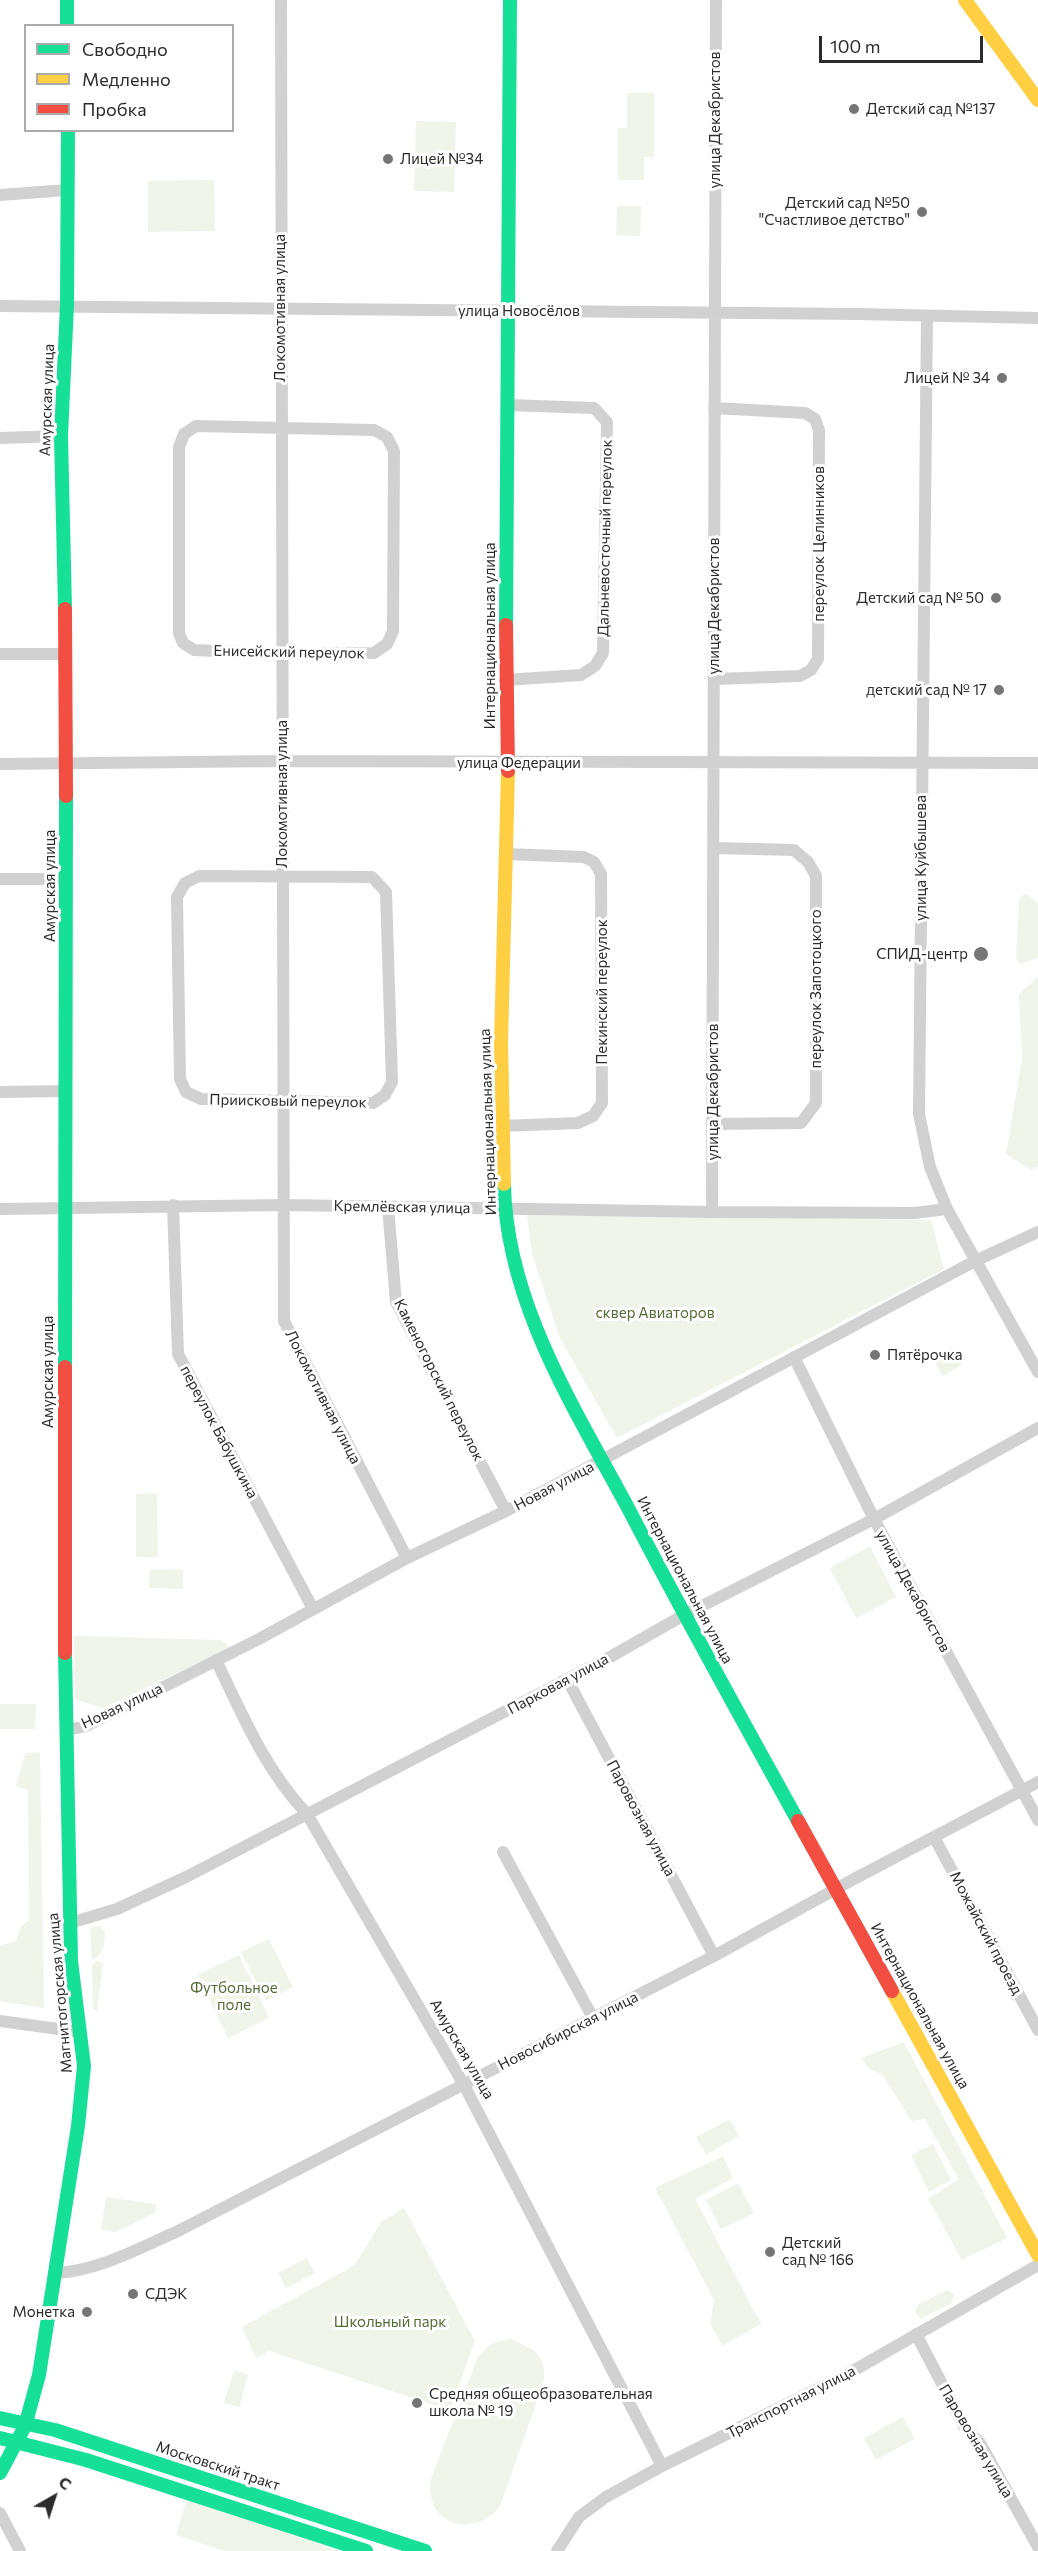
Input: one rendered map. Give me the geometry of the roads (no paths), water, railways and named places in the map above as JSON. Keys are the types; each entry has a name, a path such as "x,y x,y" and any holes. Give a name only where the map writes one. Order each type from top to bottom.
{"street":[{"path":"67,0 67,24"},
{"name":"Локомотивная улица","path":"281,0 284,1321 407,1558"},
{"name":"Интернациональная улица","path":"510,0 505,680 508,764 502,1126 506,1209 512,1249 527,1307 552,1363 684,1615 1038,2256"},
{"name":"улица Декабристов","path":"712,1212 716,0"},
{"path":"965,0 1038,100"},
{"name":"Амурская улица","path":"65,1642 67,765 61,436 67,305 68,132"},
{"path":"0,195 67,190"},
{"name":"улица Новосёлов","path":"0,306 1038,318"},
{"name":"улица Куйбышева","path":"927,316 919,1114 930,1167 947,1209 1038,1372"},
{"name":"Дальневосточный переулок","path":"505,680 581,675 595,666 603,653 607,422 594,408 507,405"},
{"name":"переулок Целинников","path":"714,408 805,413 815,419 819,430 818,659 811,670 800,676 714,679"},
{"name":"Енисейский переулок","path":"196,426 281,426 374,430 387,437 394,451 393,631 387,644 374,653 283,654 194,650 183,643 179,633 179,447 184,434 196,426"},
{"path":"0,438 61,436"},
{"path":"0,654 66,654"},
{"name":"улица Федерации","path":"0,764 281,761 508,764 1038,763"},
{"name":"переулок Запотоцкого","path":"712,1124 801,1123 816,1103 816,876 808,862 794,850 714,848"},
{"name":"Пекинский переулок","path":"502,1126 578,1123 593,1116 602,1103 601,874 594,862 584,857 506,854"},
{"name":"Приисковый переулок","path":"200,876 282,877 372,877 386,892 393,1053 392,1082 385,1095 373,1103 284,1103 201,1099 186,1092 180,1079 177,897 185,883 200,876"},
{"path":"0,879 66,879"},
{"path":"0,1092 66,1091"},
{"name":"переулок Бабушкина","path":"173,1205 178,1354 313,1610"},
{"name":"Кремлёвская улица","path":"0,1209 284,1205 914,1213 947,1209"},
{"name":"Каменогорский переулок","path":"388,1207 396,1302 506,1511"},
{"name":"Новая улица","path":"67,1730 86,1726 216,1660 407,1558 506,1511 975,1261 1038,1232"},
{"name":"улица Декабристов","path":"794,1357 874,1519 1038,1820"},
{"name":"Парковая улица","path":"70,1923 149,1896 567,1679 684,1615 874,1519 1038,1428"},
{"name":"Магнитогорская улица","path":"0,2473 27,2423 39,2375 83,2088 80,2032 71,1960 65,1642"},
{"name":"Амурская улица","path":"216,1660 253,1737 285,1791 307,1814 464,2085 662,2466"},
{"name":"Паровозная улица","path":"567,1679 714,1956"},
{"name":"Новосибирская улица","path":"55,2273 75,2272 95,2267 176,2232 714,1956 1038,1782"},
{"name":"Можайский проезд","path":"934,1837 1038,2030"},
{"path":"503,1852 593,2018"},
{"path":"0,2021 80,2032"},
{"name":"Транспортная улица","path":"557,2551 570,2528 583,2514 606,2497 662,2466 844,2376 1038,2265"},
{"name":"Паровозная улица","path":"916,2334 964,2426 980,2443 1038,2547"},
{"name":"Московский тракт","path":"0,2418 27,2423 425,2551"},
{"path":"0,2438 87,2460 366,2551"},
{"path":"0,2513 20,2551"}],"place":[{"name":"Детский сад №137","path":"854,109"},
{"name":"Лицей №34","path":"388,159"},
{"name":"Детский сад №50 \"Счастливое детство\"","path":"922,212"},
{"name":"Лицей № 34","path":"1002,378"},
{"name":"Детский сад № 50","path":"996,598"},
{"name":"детский сад № 17","path":"999,690"},
{"name":"СПИД-центр","path":"981,954"},
{"name":"Пятёрочка","path":"875,1355"},
{"name":"Детский сад № 166","path":"770,2252"},
{"name":"СДЭК","path":"133,2294"},
{"name":"Монетка","path":"87,2312"},
{"name":"Средняя общеобразовательная школа № 19","path":"417,2403"}],"park label":[{"name":"сквер Авиаторов","path":"655,1313"},
{"name":"Футбольное поле","path":"234,1996"},
{"name":"Школьный парк","path":"390,2322"}]}
